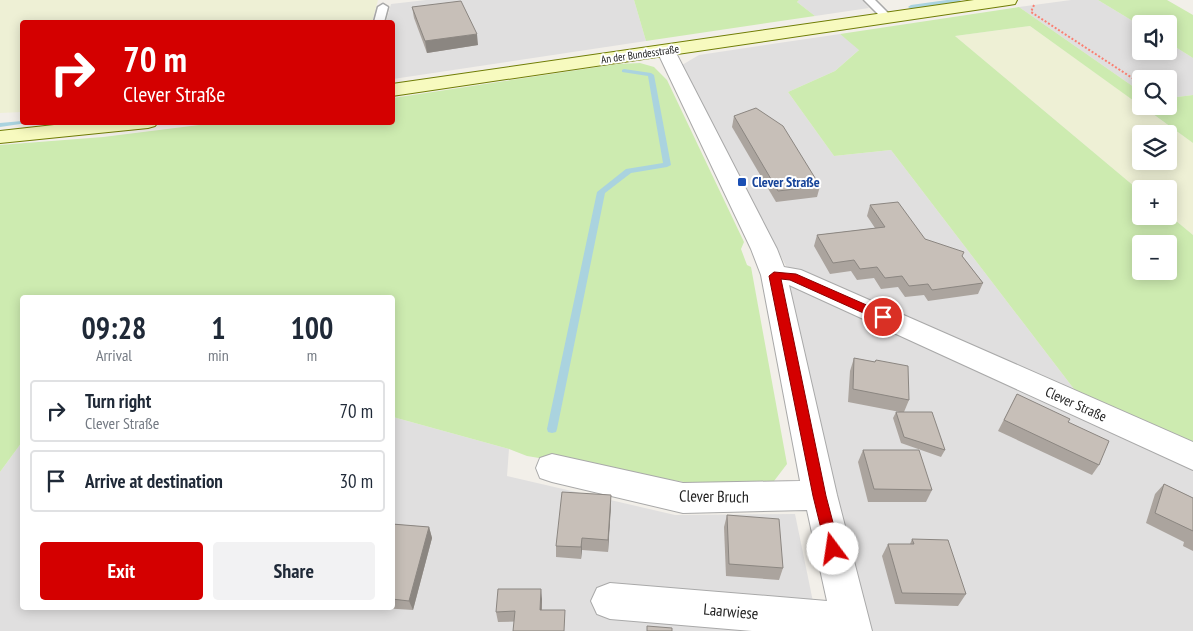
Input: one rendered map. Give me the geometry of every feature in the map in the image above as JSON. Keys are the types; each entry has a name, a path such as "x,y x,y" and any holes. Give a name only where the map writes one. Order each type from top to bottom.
{"main road":[{"name":"An der Bundesstraße","path":"395,90 1009,0"},
{"path":"0,137 118,125"}],"street":[{"path":"666,50 764,249 774,276 820,496 852,626"},
{"name":"Clever Straße","path":"774,276 792,276 1193,457"},
{"name":"Clever Bruch","path":"552,468 683,498 820,496"},
{"name":"Laarwiese","path":"610,602 852,626"}],"lane":[{"path":"869,0 888,18"},
{"path":"380,20 383,8"}],"path":[{"path":"1034,6 1031,12 1132,78"}],"shaded area":[{"path":"426,0 634,0 646,41 395,79 395,20 387,20 391,4"},
{"path":"799,0 862,0 869,8 815,16 797,2"},
{"path":"1071,0 1098,0 1132,21 1132,60 1177,60 1177,48 1193,58 1193,95 1177,97 1177,70 1132,70 1132,86 1019,7"},
{"path":"840,34 860,49 835,71 788,92 834,156 891,150 1077,393 786,266 682,65 699,55"},
{"path":"788,285 1076,414 1193,470 1193,631 866,631"},
{"path":"395,418 509,449 507,476 675,515 795,514 819,631 0,631 0,472 20,445 20,610 395,610"}],"green space":[{"path":"0,0 378,0 373,20 20,20 20,112 0,113"},
{"path":"634,0 799,0 797,2 815,16 646,41"},
{"path":"1098,0 1167,0 1193,15 1193,58 1177,48 1177,15 1132,15 1132,21"},
{"path":"1019,7 1132,86 1132,100 1030,26 955,36 1132,184 1132,225 1177,225 1177,222 1193,235 1193,444 1077,393 891,150 834,156 788,92 835,71 859,50 840,34"},
{"path":"1030,26 1132,99 1132,115 1154,115 1168,125 1132,125 1132,170 1177,170 1177,132 1193,143 1193,235 1177,222 1177,180 1132,180 1132,184 955,36"},
{"path":"640,63 654,67 667,80 744,242 741,249 747,265 751,267 787,464 771,485 696,484 527,456 509,449 395,418 395,295 20,295 20,445 0,472 0,145 103,137 199,125 395,125 395,98 618,64"},
{"path":"1193,95 1193,143 1177,131 1177,125 1168,125 1154,115 1177,115 1177,97"}],"building":[{"path":"461,1 477,34 425,41 412,7"},
{"path":"756,108 783,126 820,186 778,191 734,116"},
{"path":"898,202 925,239 964,252 962,256 983,283 932,290 928,284 909,286 902,276 885,278 877,267 860,269 854,260 833,263 817,235 885,227 870,205"},
{"path":"854,358 908,366 909,400 853,389"},
{"path":"1017,394 1070,419 1068,422 1109,441 1099,465 1004,420"},
{"path":"896,412 932,412 945,450 904,437"},
{"path":"863,450 919,450 932,490 874,489"},
{"path":"1164,484 1193,498 1193,531 1155,513"},
{"path":"562,492 611,495 608,540 582,538 581,547 556,546"},
{"path":"727,515 779,519 783,568 729,564"},
{"path":"395,524 429,527 409,601 395,599"},
{"path":"912,539 948,540 966,594 902,593 888,544 914,544"},
{"path":"498,589 541,589 540,610 565,610 564,631 513,631 515,611 496,612"},
{"path":"647,626 672,628 672,631 647,631"}],"waterway":[{"path":"911,7 958,0"},
{"path":"552,429 601,192 629,171 667,165 651,75 624,71"},
{"path":"0,125 20,123"}],"place":[{"name":"Clever Straße","path":"742,182"}],"route":[{"path":"833,549 820,496 774,276 792,276 883,317"}]}
